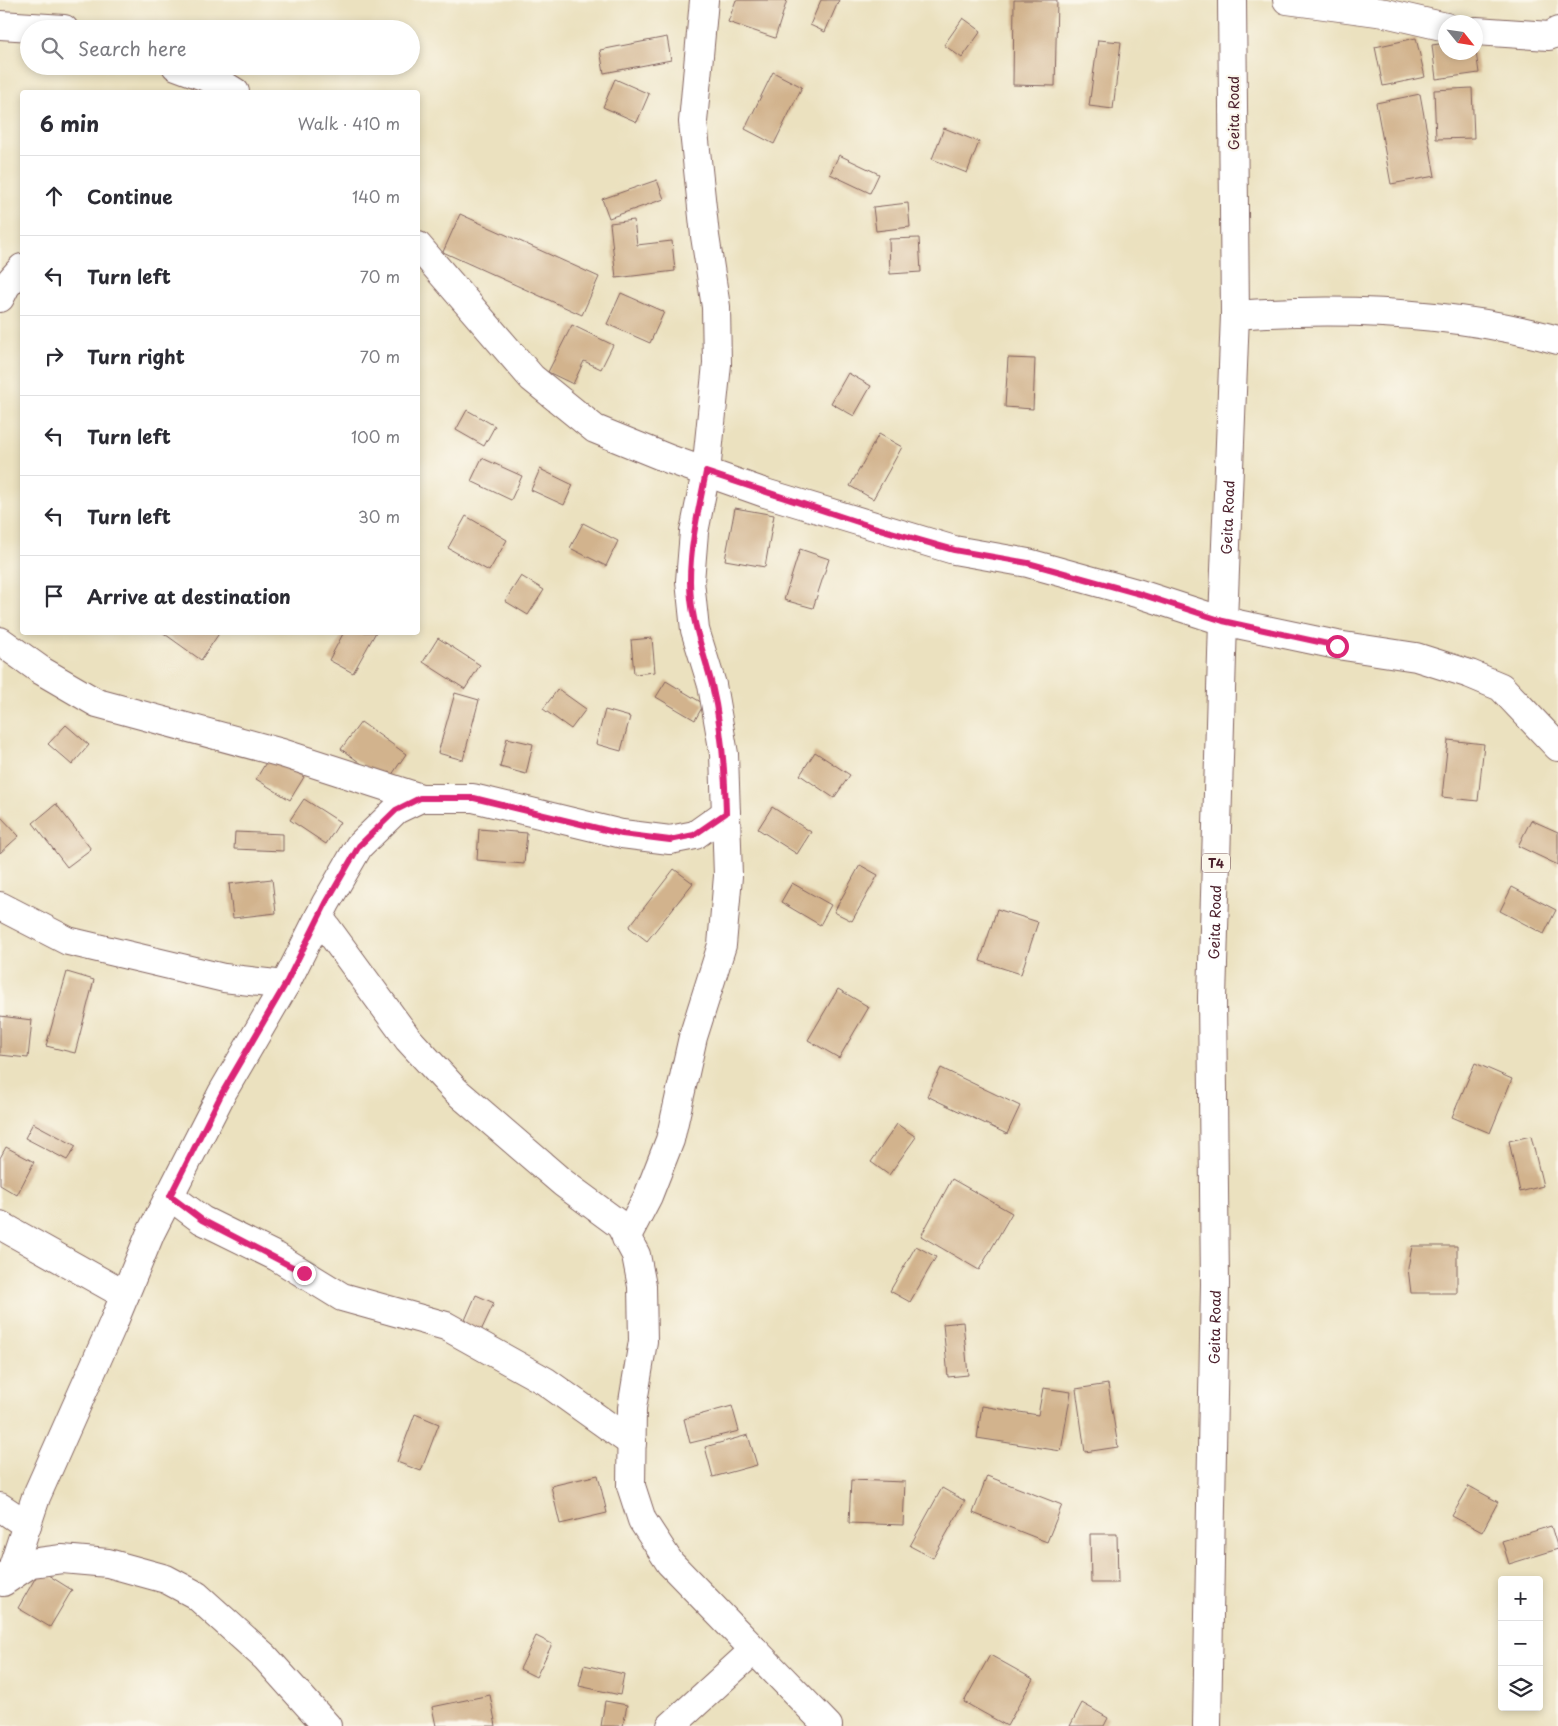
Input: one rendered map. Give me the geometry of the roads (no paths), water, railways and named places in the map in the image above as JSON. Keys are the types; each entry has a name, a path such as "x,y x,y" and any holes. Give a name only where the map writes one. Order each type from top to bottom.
{"main road":[{"path":"626,1238 648,1196 670,1140 693,1037 722,946 728,876 724,754 712,685 695,630 690,582 694,532 706,472 717,364 716,307 705,236 694,122 704,0"},
{"name":"Geita Road","path":"1207,1726 1215,1284 1212,998 1223,621 1235,315 1232,0"},
{"path":"1287,0 1385,13 1438,25"},
{"path":"0,25 20,26"},
{"path":"1483,31 1549,36 1558,31"},
{"path":"200,75 219,82 232,90"},
{"path":"420,248 532,378 596,429 706,472 873,527 954,550 1028,563 1140,594 1223,621 1337,646 1416,657 1470,674 1501,687 1558,747"},
{"path":"0,298 6,286 20,270"},
{"path":"1235,315 1306,310 1454,318 1516,328 1558,340"},
{"path":"0,641 42,672 97,703 282,753 420,798 474,798 622,834 670,840 694,835 726,813"},
{"path":"5,1581 36,1497 151,1232 222,1093 285,985 319,917 359,846 396,810 420,798"},
{"path":"0,906 68,941 224,978 285,985"},
{"path":"319,917 408,1039 455,1090 563,1183 620,1225 636,1255 642,1286 644,1340 632,1408 631,1486 642,1520 670,1562 828,1726"},
{"path":"170,1196 202,1220 277,1257 342,1296 446,1326 545,1381 632,1443"},
{"path":"0,1225 125,1295"},
{"path":"0,1507 27,1525"},
{"path":"5,1581 31,1562 62,1559 108,1563 166,1579 196,1595 265,1657 327,1726"},
{"path":"671,1726 754,1650"}]}
